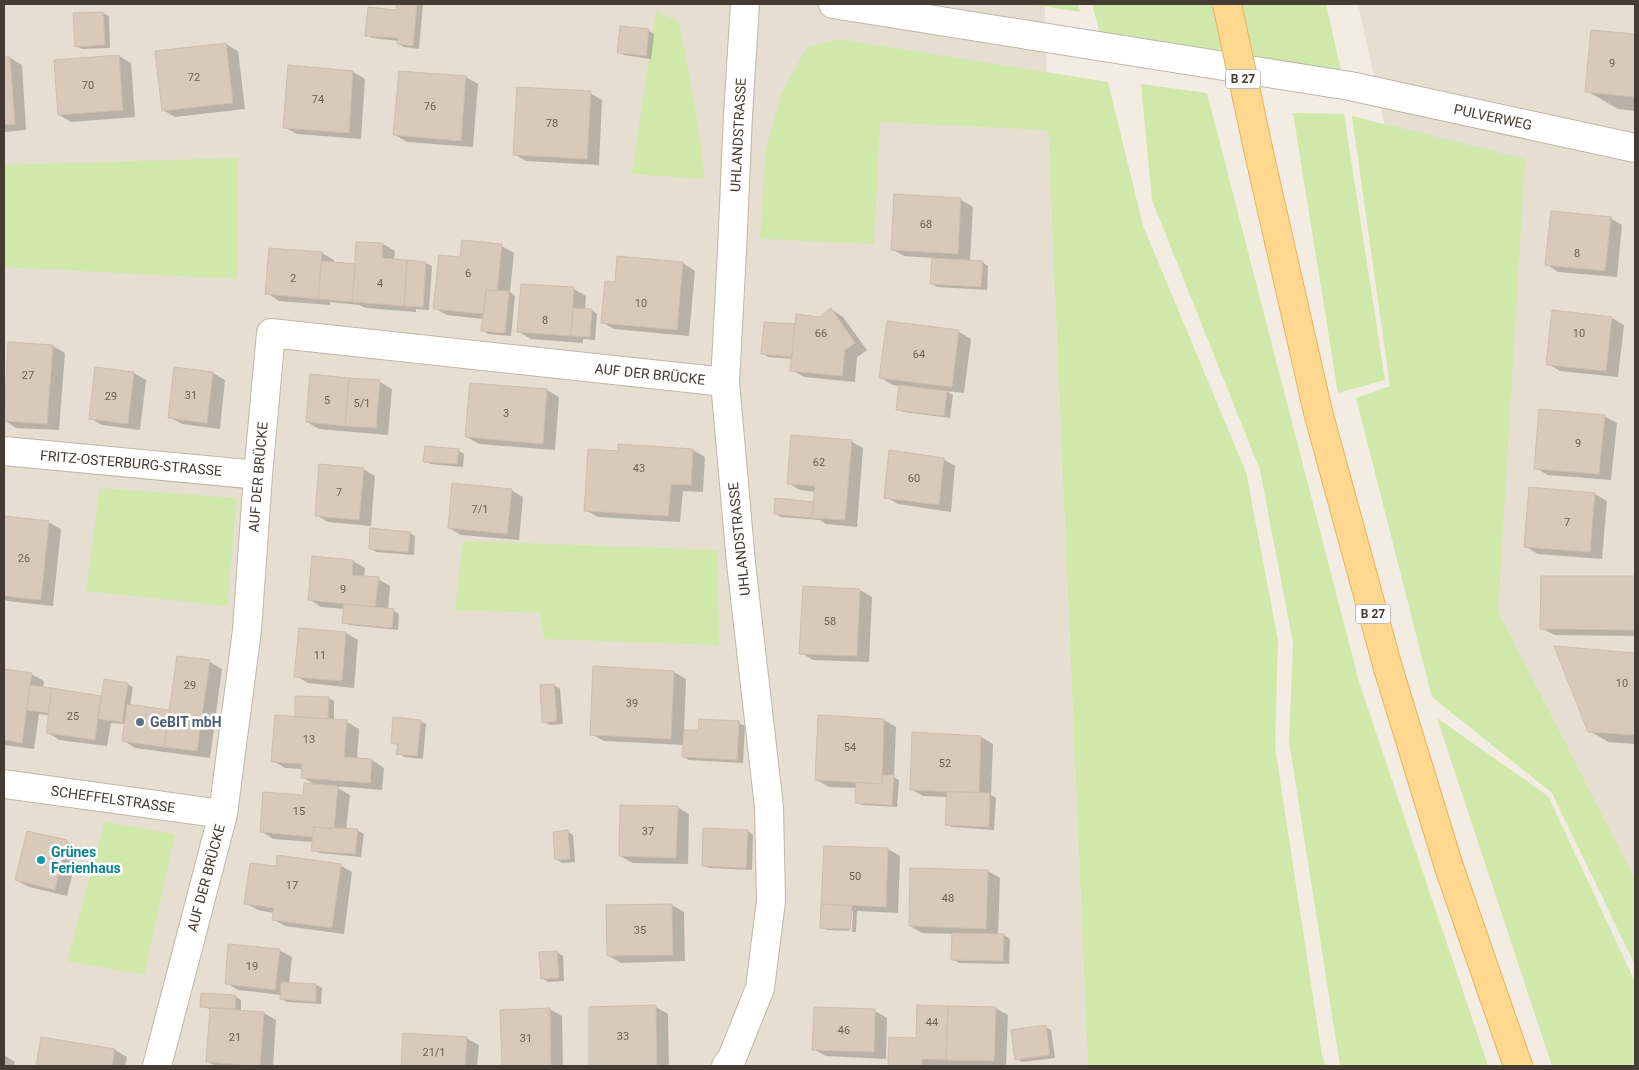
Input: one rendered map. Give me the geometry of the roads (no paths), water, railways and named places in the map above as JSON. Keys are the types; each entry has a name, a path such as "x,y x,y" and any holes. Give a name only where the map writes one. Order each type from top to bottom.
{"main road":[{"name":"B 27","path":"1227,4 1318,412 1388,668 1449,867 1518,1066"}],"street":[{"name":"UHLANDSTRASSE","path":"726,1066 732,1058 760,988 771,901 769,807 741,563 724,382 745,4"},
{"name":"PULVERWEG","path":"833,4 1350,86 1635,148"},
{"name":"AUF DER BRÜCKE","path":"157,1066 223,814 247,630 258,475 272,333 724,382"},
{"name":"FRITZ-OSTERBURG-STRASSE","path":"4,451 258,475"},
{"name":"SCHEFFELSTRASSE","path":"4,784 223,814"}],"place":[{"name":"GeBIT mbH","path":"140,722"},
{"name":"Grünes Ferienhaus","path":"41,860"}]}
